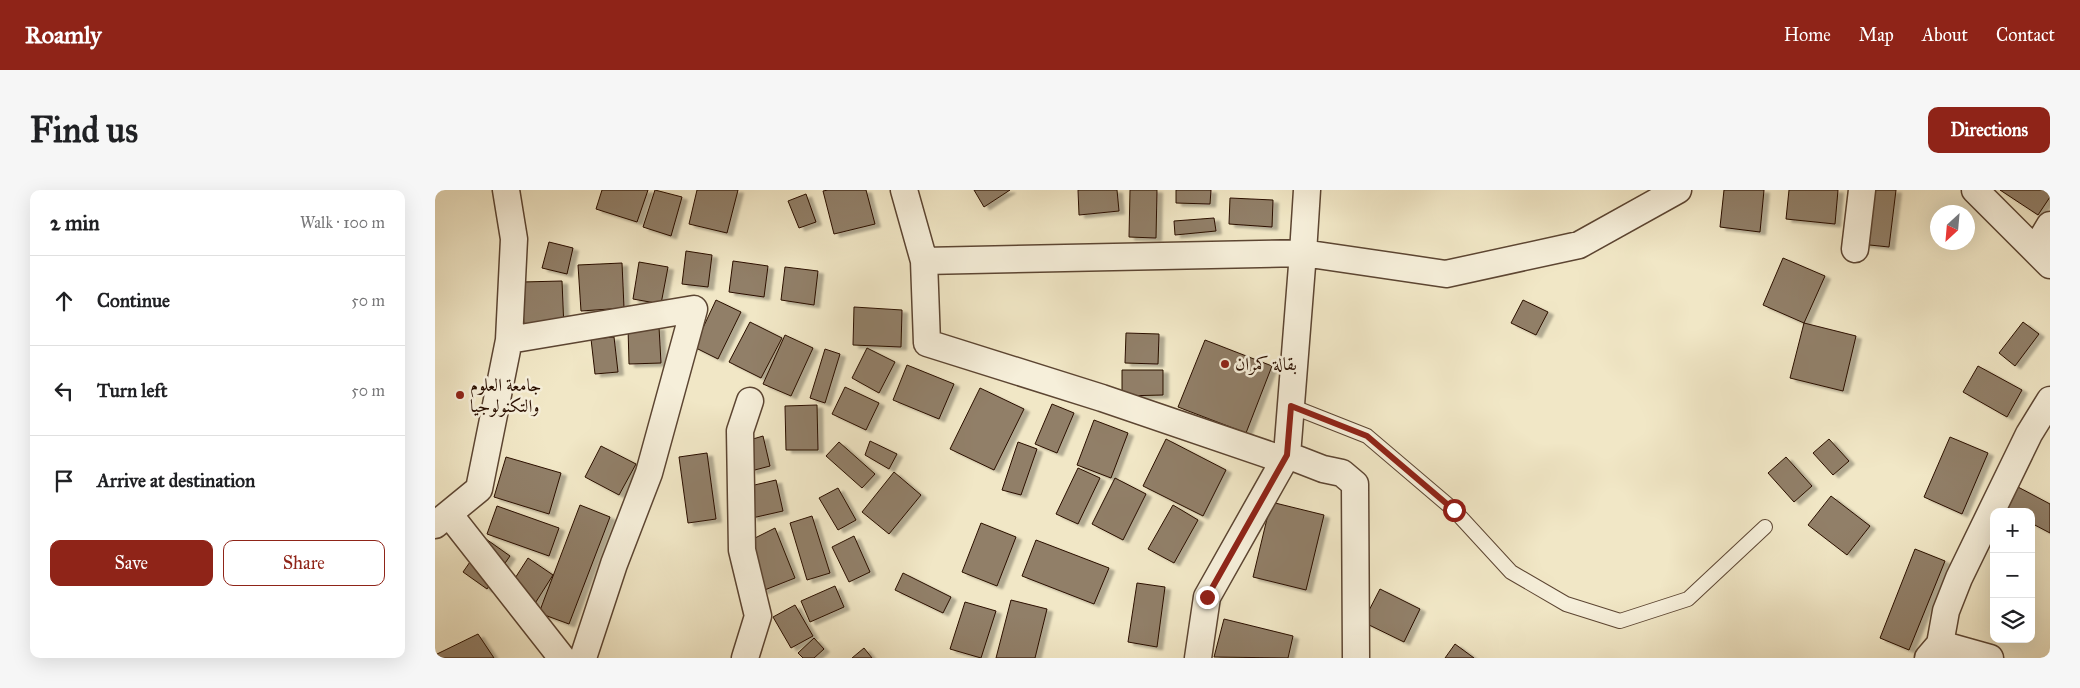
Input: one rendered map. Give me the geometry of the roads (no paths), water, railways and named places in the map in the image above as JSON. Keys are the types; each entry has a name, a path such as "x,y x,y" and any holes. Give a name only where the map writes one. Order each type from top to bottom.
{"street":[{"path":"506,190 514,239 509,340 479,490 442,520 562,658"},
{"path":"904,190 924,261 927,343 1323,469 1341,473 1355,484 1356,658"},
{"path":"1198,658 1207,597 1286,457 1307,190"},
{"path":"924,261 1303,253 1445,274 1579,245 1678,190"},
{"path":"1855,249 1862,190"},
{"path":"1975,190 2043,257"},
{"path":"2043,257 2050,225"},
{"path":"509,340 695,309 649,473 614,564 583,658"},
{"path":"1989,658 1934,651 1946,610 1959,578 2029,434 2050,400"},
{"path":"745,658 758,616 742,550 739,431 750,401"}],"lane":[{"path":"1291,406 1367,436 1454,510 1511,572 1566,604 1620,621 1688,599 1765,528"}],"place":[{"name":"بقالة كمران","path":"1225,364"},
{"name":"جامعة العلوم والتكنولوجيا","path":"460,395"}]}
